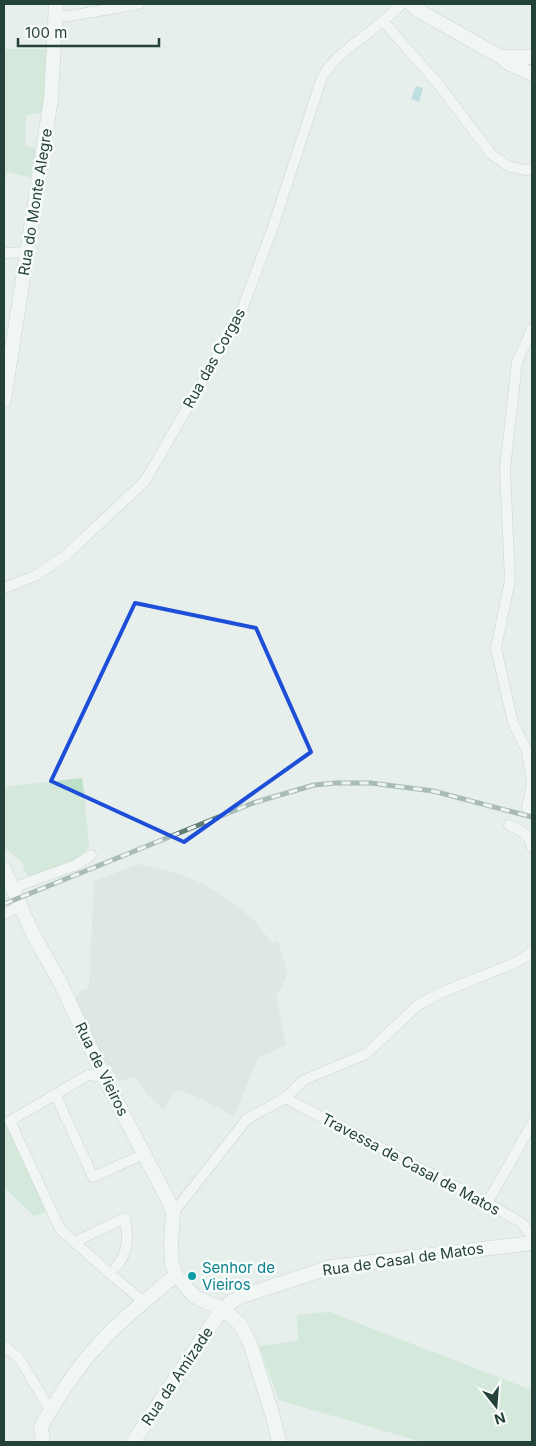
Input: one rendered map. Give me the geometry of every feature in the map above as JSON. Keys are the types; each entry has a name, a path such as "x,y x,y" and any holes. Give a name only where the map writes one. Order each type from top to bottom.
{"street":[{"path":"56,10 69,16 139,4"},
{"name":"Rua das Corgas","path":"4,588 35,576 65,556 145,481 238,320 273,227 326,69 335,59 402,4"},
{"path":"412,4 421,12 501,57 508,63 532,74"},
{"name":"Rua do Monte Alegre","path":"4,400 51,99 56,10"},
{"path":"383,21 439,85 492,155 508,166 525,170 532,169"},
{"path":"501,57 532,57"},
{"path":"4,252 27,252"},
{"path":"532,329 517,362 505,469 510,580 496,648 513,723 527,751 532,784 527,808 532,809"},
{"path":"509,825 524,832 532,847"},
{"path":"12,888 76,865 91,855"},
{"name":"Rua de Vieiros","path":"4,869 33,934 61,984 104,1077 170,1202 173,1213 172,1264 176,1275 194,1296 222,1309 240,1324 250,1343 279,1442"},
{"path":"4,914 20,906"},
{"path":"173,1213 247,1119 285,1098 304,1080 366,1054 418,1005 440,993 517,962 532,952"},
{"path":"104,1077 88,1074 10,1121 60,1229 144,1302"},
{"path":"55,1094 93,1177 144,1154"},
{"name":"Travessa de Casal de Matos","path":"285,1098 487,1202 522,1223 532,1237"},
{"path":"487,1202 532,1124"},
{"path":"74,1242 125,1218 128,1234 126,1248 116,1267"},
{"name":"Rua de Casal de Matos","path":"222,1309 234,1300 257,1290 331,1267 532,1243"},
{"path":"43,1442 41,1429 44,1421 85,1360 97,1345 176,1275"},
{"name":"Rua da Amizade","path":"133,1442 222,1309"},
{"path":"4,1346 19,1358 50,1410"}],"highlighted area":[{"path":"135,603 256,628 311,752 184,842 51,781"}],"shaded area":[{"path":"139,864 193,879 215,891 254,920 272,943 278,941 287,972 285,980 276,996 286,1045 258,1058 234,1116 195,1096 177,1090 173,1093 164,1110 147,1094 134,1076 119,1082 110,1065 107,1066 75,998 81,990 86,990 89,985 94,881"}],"green space":[{"path":"4,49 48,49 45,112 26,115 25,146 38,148 34,178 7,172 4,185"},
{"path":"82,778 89,846 78,861 31,878 24,871 23,863 4,847 4,787"},
{"path":"7,1121 47,1211 34,1216 4,1187 4,1123"},
{"path":"329,1312 532,1390 532,1442 422,1442 279,1400 259,1346 298,1341 297,1315"}],"water":[{"path":"416,86 423,88 419,102 411,99"}],"railway":[{"path":"4,904 253,803 314,785 371,783 433,791 532,817"}],"place":[{"name":"Senhor de Vieiros","path":"192,1276"}]}
